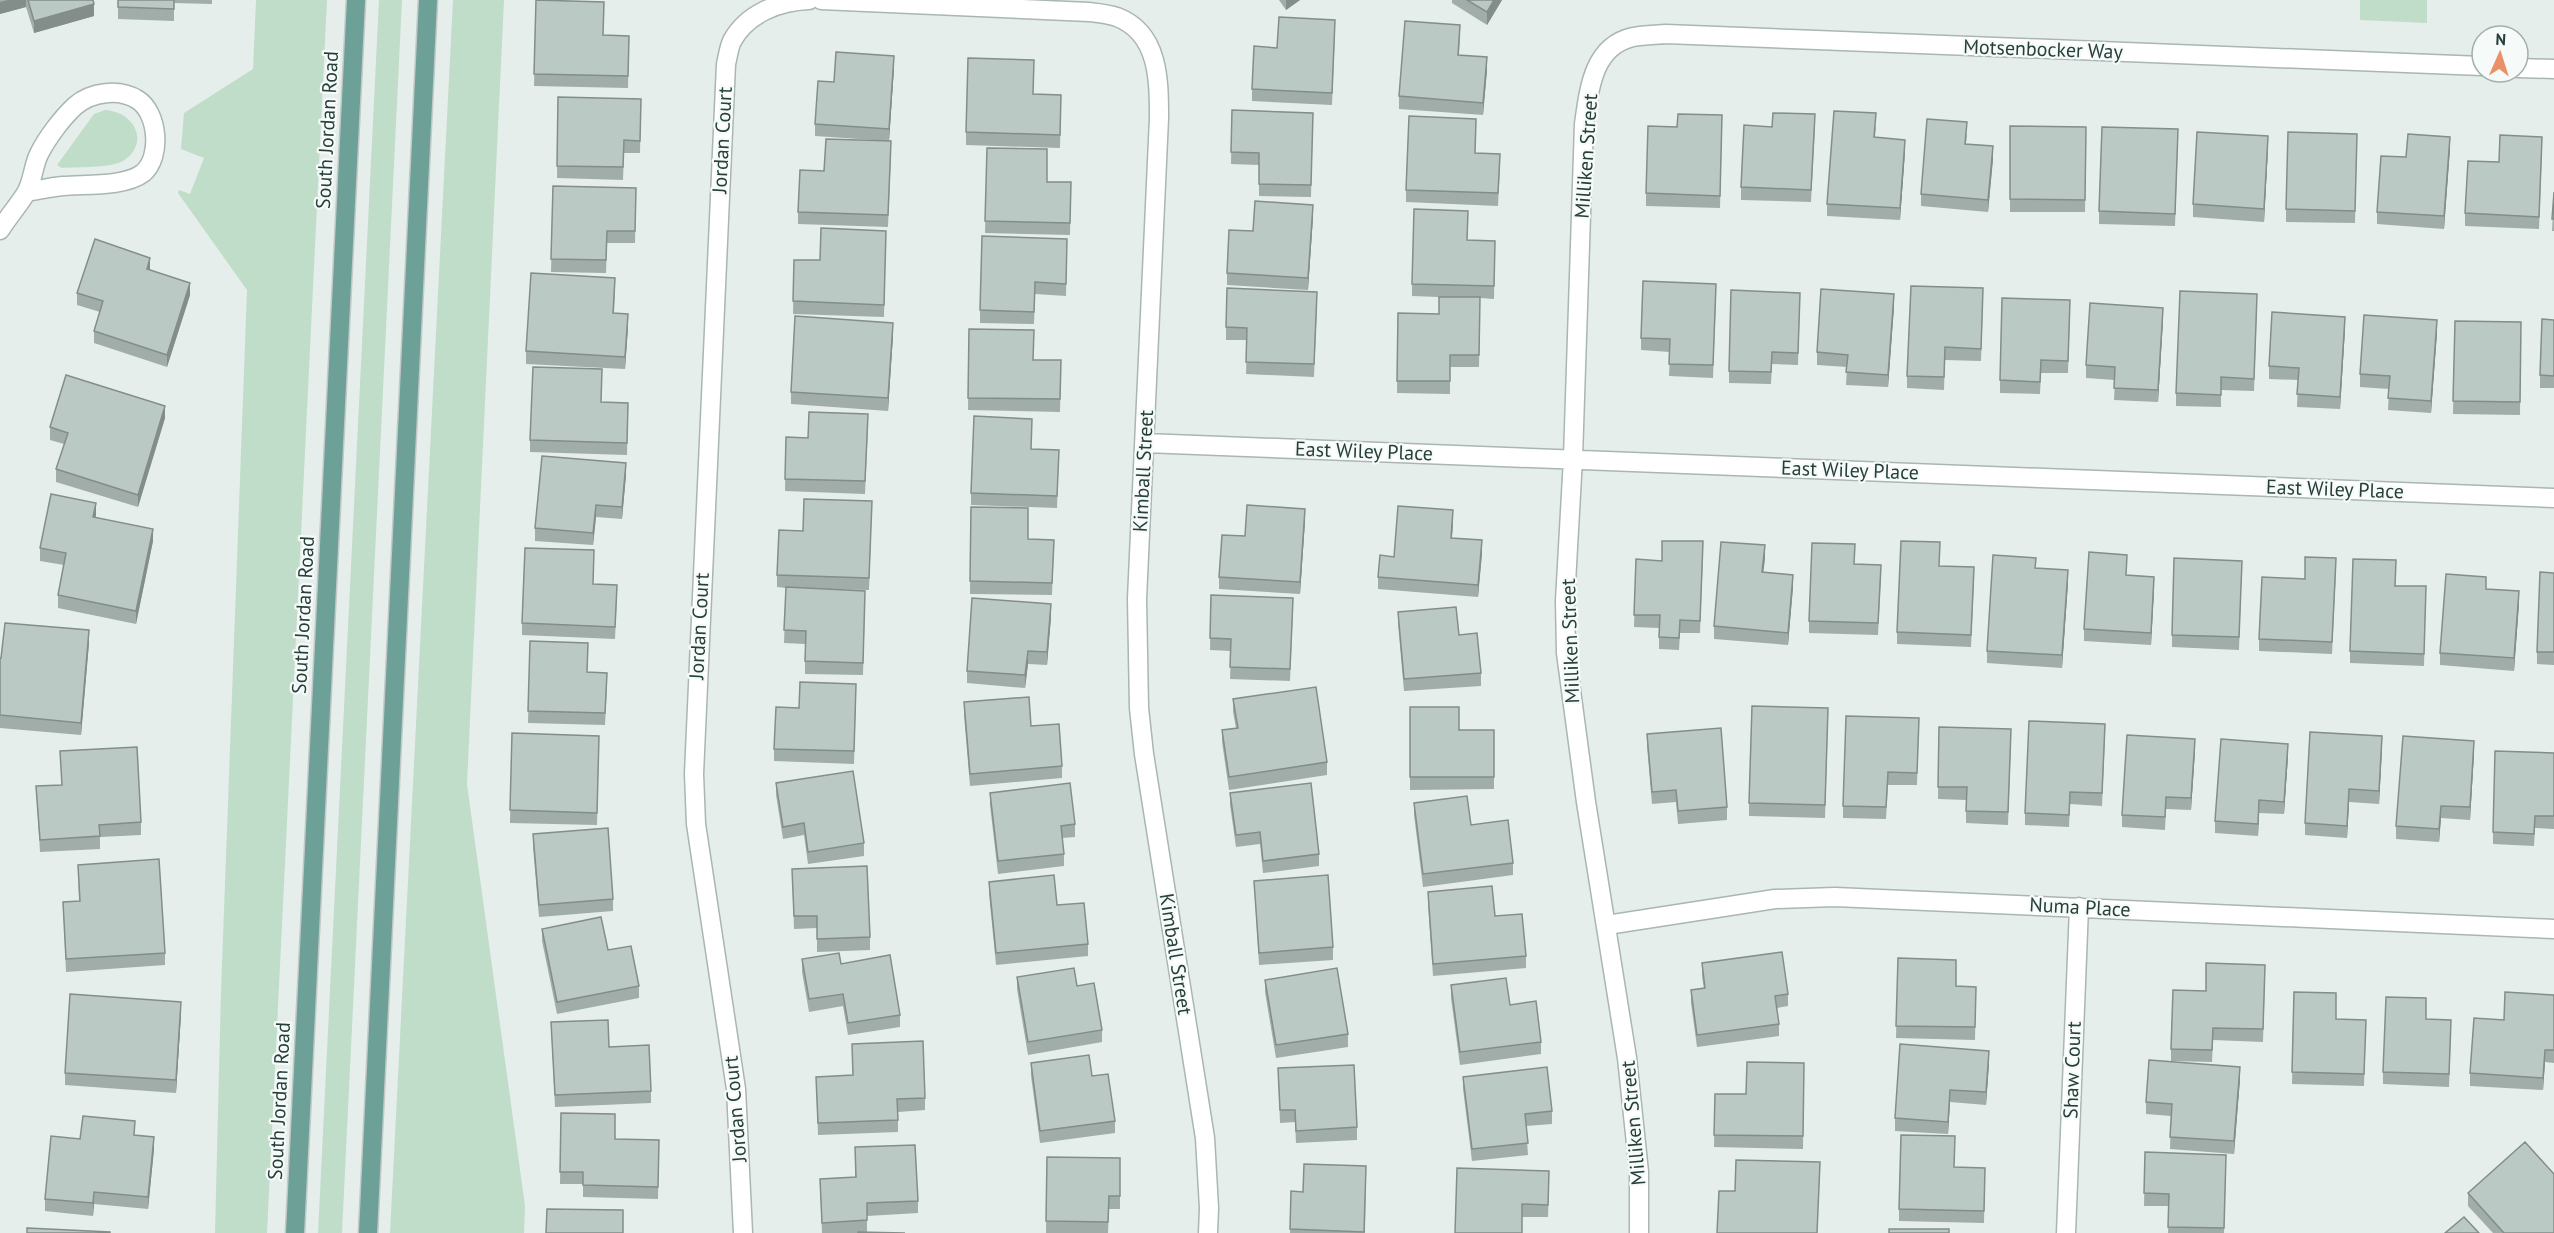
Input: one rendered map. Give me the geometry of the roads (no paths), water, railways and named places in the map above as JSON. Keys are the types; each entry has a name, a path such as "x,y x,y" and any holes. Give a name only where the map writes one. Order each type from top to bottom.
{"main road":[{"name":"South Jordan Road","path":"296,1233 356,0"},
{"path":"368,1233 428,0"}],"street":[{"name":"Jordan Court","path":"743,1233 736,1089 696,824 694,736 726,64 732,41 747,22 772,7 794,1 809,0"},
{"name":"Kimball Street","path":"821,0 1089,12 1118,18 1140,31 1152,53 1159,80 1137,599 1139,708 1205,1138 1208,1233"},
{"name":"Motsenbocker Way","path":"1607,50 1632,37 1666,34 2470,66"},
{"name":"Milliken Street","path":"1607,50 1596,68 1589,90 1584,124 1573,458 1565,601 1566,653 1583,780 1627,1058 1639,1172 1640,1233"},
{"path":"2530,68 2554,69"},
{"path":"0,230 27,192 39,154 75,106 91,96 106,93 122,93 140,101 152,120 156,137 153,158 143,173 129,180 61,186 27,192"},
{"name":"East Wiley Place","path":"1145,443 2554,498"},
{"name":"Numa Place","path":"1607,925 1776,899 1835,897 2554,929"},
{"name":"Shaw Court","path":"2066,1233 2079,907"}]}
